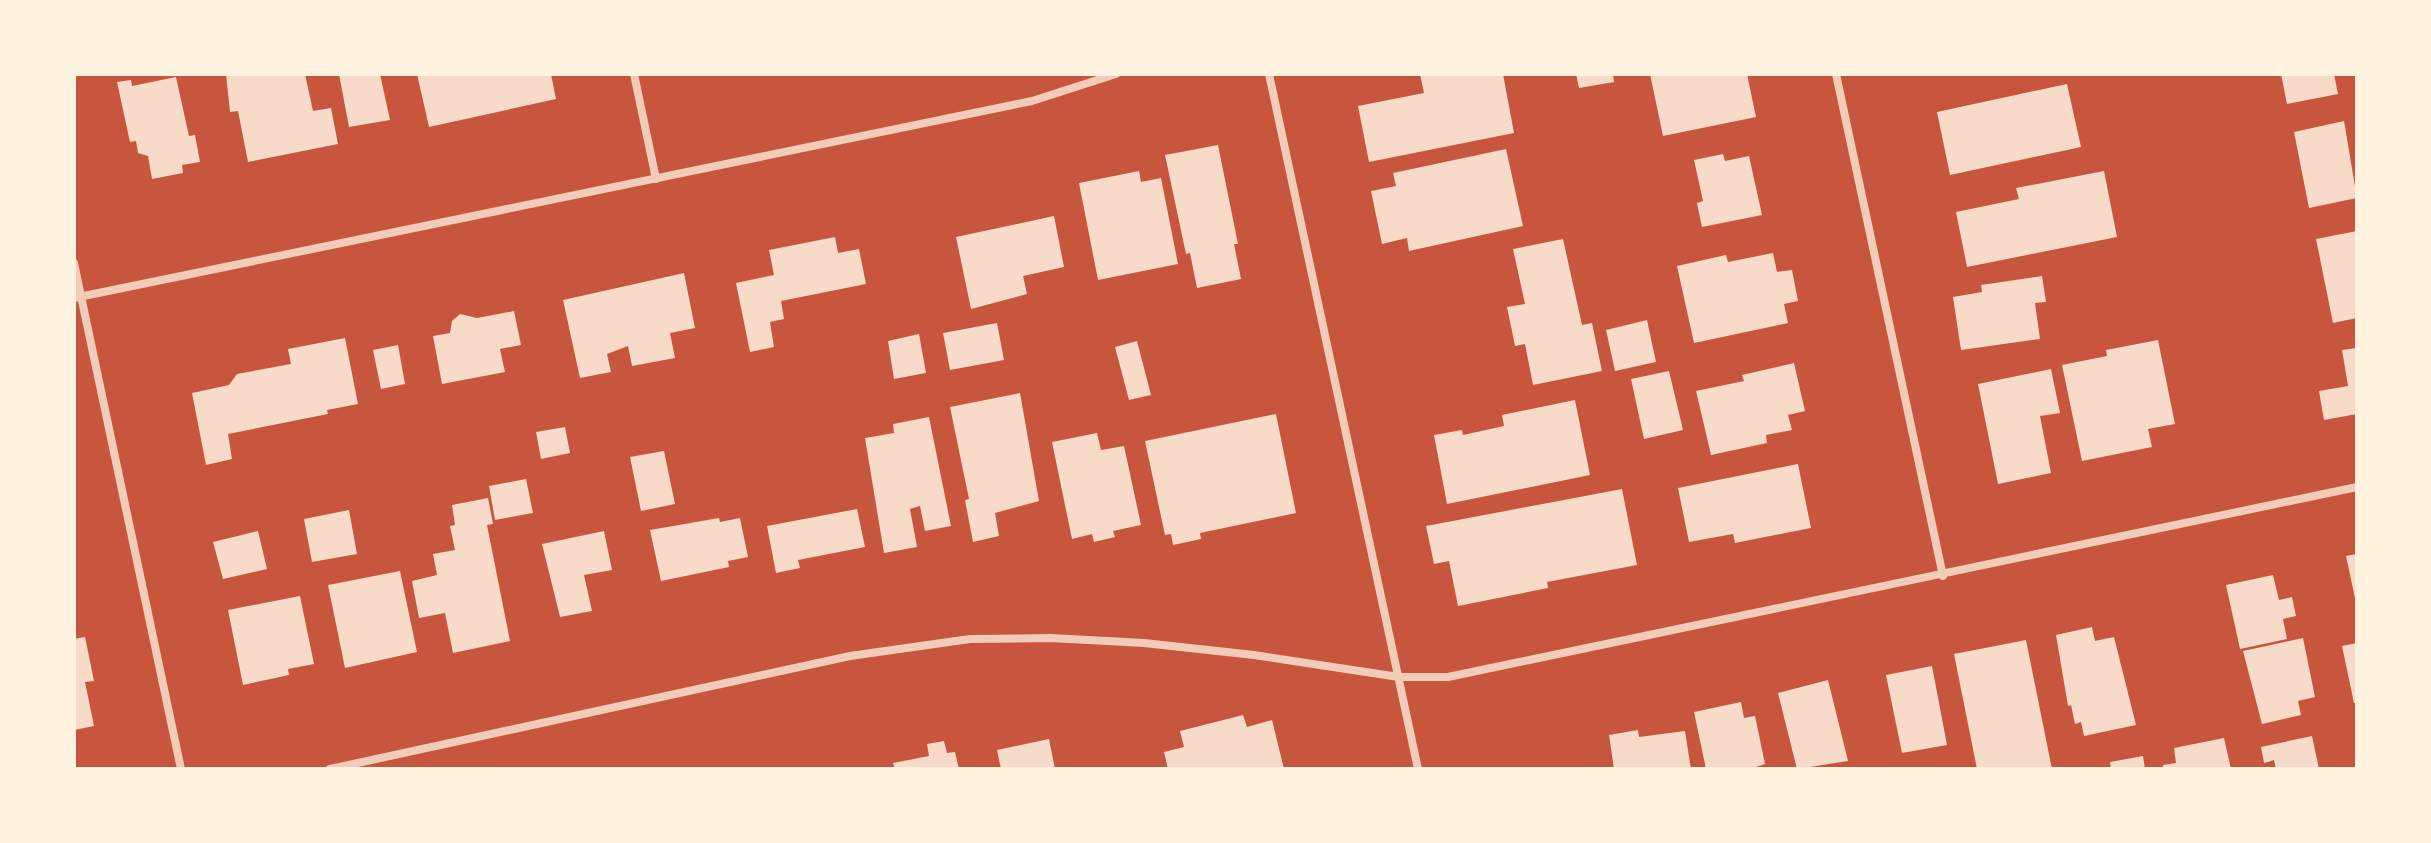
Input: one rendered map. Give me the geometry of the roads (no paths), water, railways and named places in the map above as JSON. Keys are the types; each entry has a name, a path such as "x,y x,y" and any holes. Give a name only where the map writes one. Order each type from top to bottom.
{"street":[{"path":"634,74 656,179"},
{"path":"78,297 1032,101 1116,74"},
{"path":"1269,74 1418,769"},
{"path":"1836,74 1943,576"},
{"path":"74,263 78,297 181,769"},
{"path":"330,769 850,656 970,639 1051,638 1144,643 1254,655 1399,677 1448,677 1943,576 2357,487"}]}
